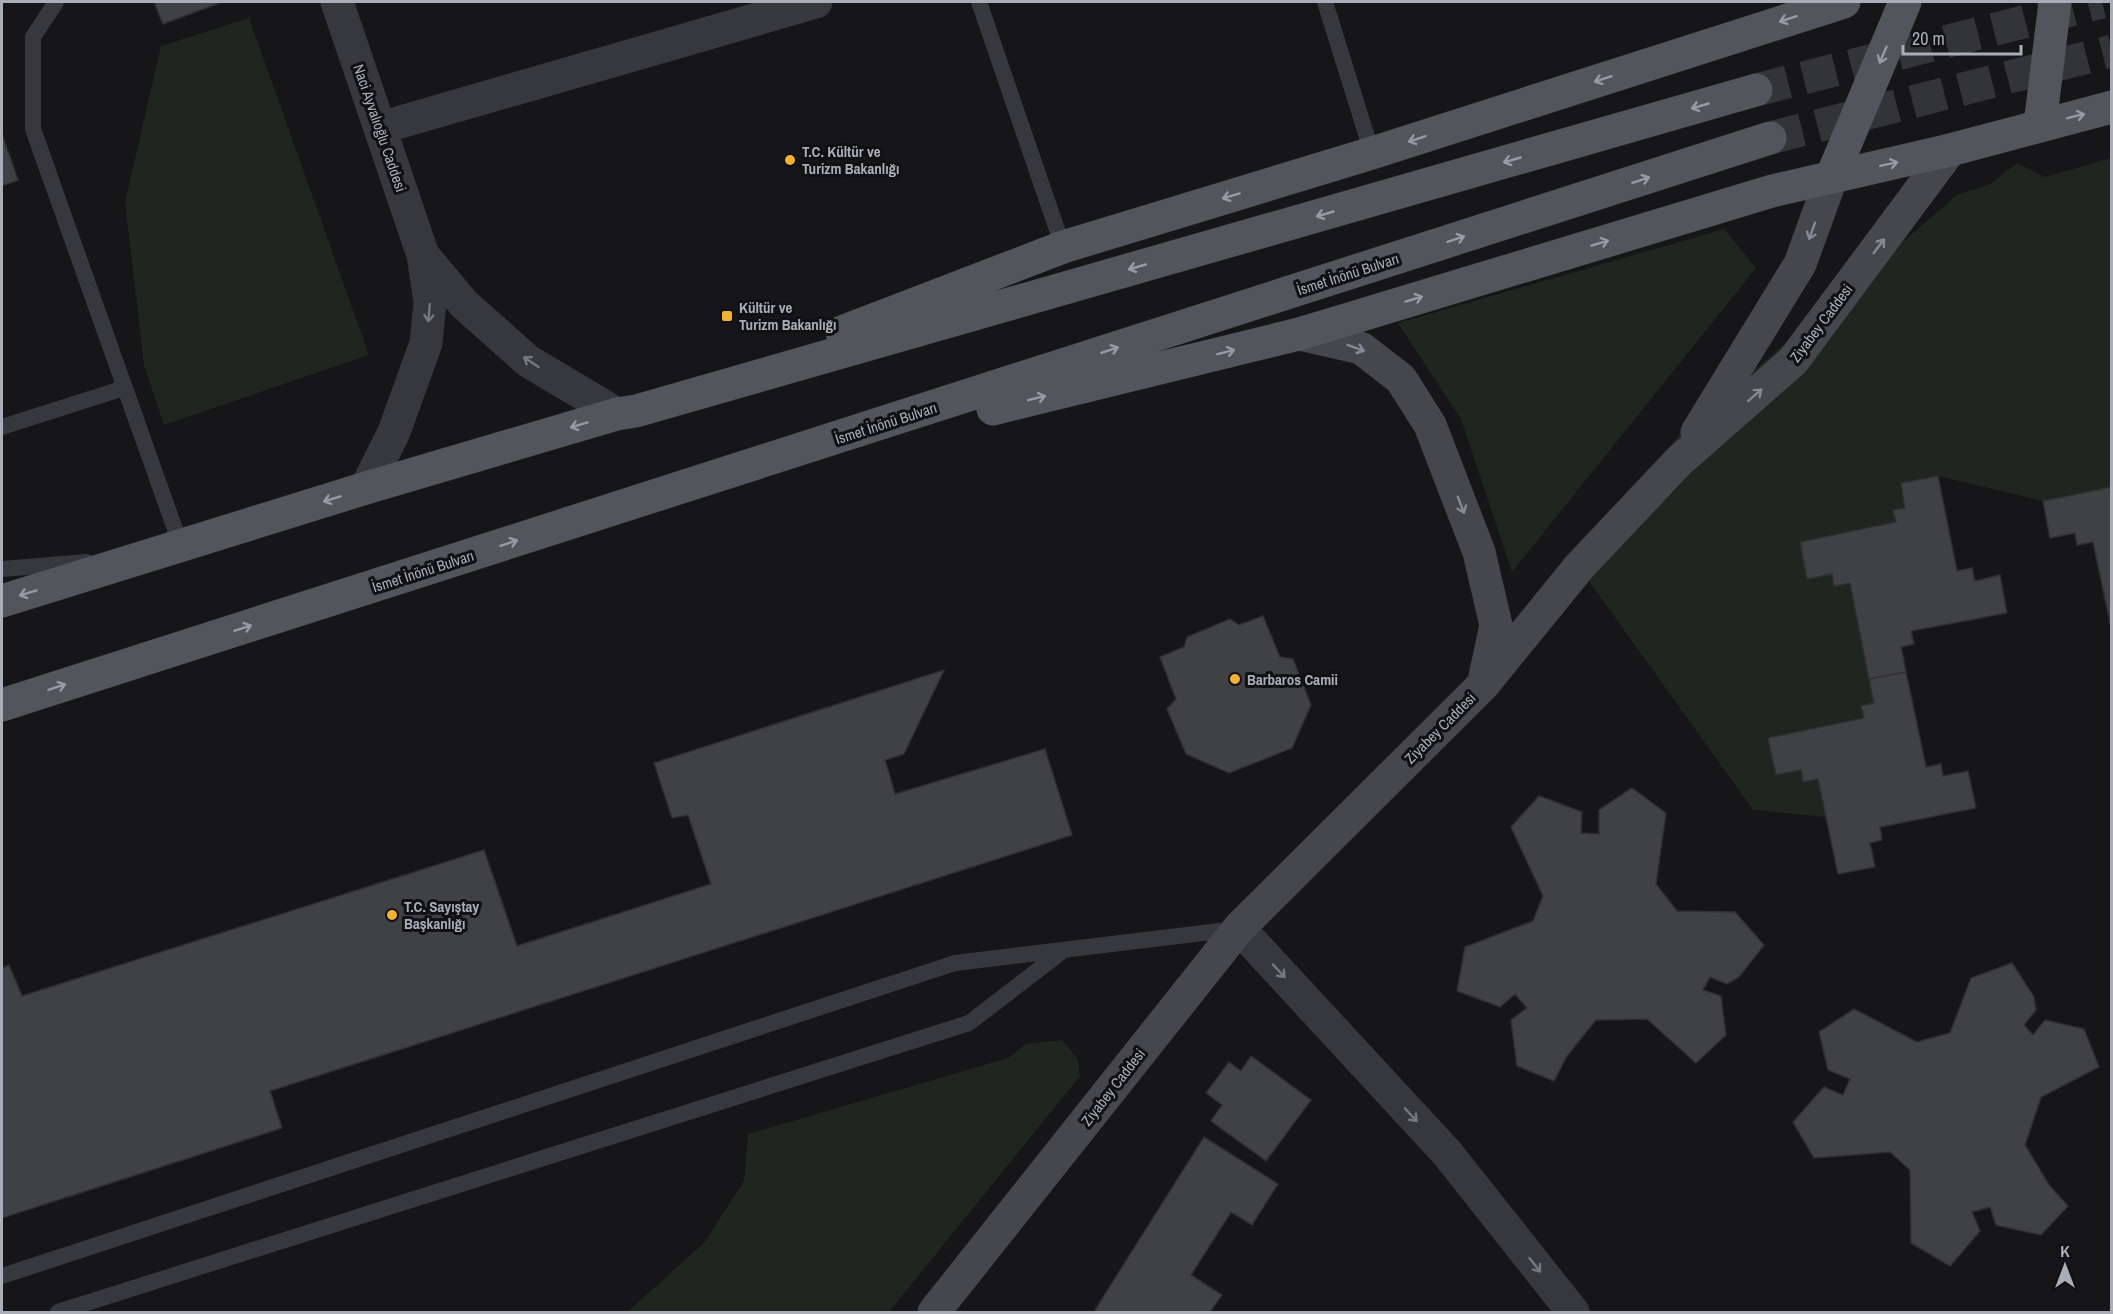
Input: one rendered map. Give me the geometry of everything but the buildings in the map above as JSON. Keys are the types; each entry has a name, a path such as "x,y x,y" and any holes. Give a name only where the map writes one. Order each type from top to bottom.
{"main road":[{"path":"626,412 1063,247 1372,153 1844,2"},
{"path":"1679,461 1800,264 1832,176 1905,2"},
{"path":"2040,124 2055,2"},
{"path":"2,601 366,488 626,412 1756,90"},
{"path":"715,478 1299,334 1760,195 1832,176 1950,150 2040,124 2112,107"},
{"name":"İsmet İnönü Bulvarı","path":"2,705 1770,138"},
{"name":"Ziyabey Caddesi","path":"934,1312 1239,928 1483,686 1580,567 1679,461 1793,362 1950,150"},
{"path":"1299,334 1361,348 1401,379 1430,426 1479,552 1496,625 1483,686"}],"street":[{"name":"Naci Ayvalıoğlu Caddesi","path":"337,2 423,255 430,302 426,343 394,432 366,488"},
{"path":"380,128 816,2"},
{"name":"Naci Ayvalıoğlu Caddesi","path":"423,255 464,304 528,362 626,412"},
{"path":"1239,928 1447,1153 1573,1312"}],"lane":[{"path":"56,2 33,38 33,129 181,546"},
{"path":"980,2 1063,247"},
{"path":"1325,2 1372,153"},
{"path":"2,427 124,388"},
{"path":"2,569 144,557"},
{"path":"2,1276 955,963 1239,928"},
{"path":"58,1312 969,1023 1064,950"}],"shaded area":[{"path":"249,18 369,355 164,425 144,365 125,202 161,46"},
{"path":"2111,158 2111,487 2043,501 1938,476 1901,483 1905,508 1893,510 1896,522 1800,542 1807,579 1832,574 1834,586 1850,583 1874,703 1862,706 1864,718 1768,738 1776,774 1801,770 1803,782 1818,779 1826,817 1753,810 1579,567 1679,435 1957,195 1990,184 2017,163 2045,177"},
{"path":"1724,229 1756,268 1512,572 1461,419 1398,323"},
{"path":"1062,1040 1078,1059 1080,1076 889,1312 627,1312 704,1243 744,1181 748,1134 1008,1058 1026,1044"}],"tunnel":[{"path":"1756,90 2102,2"},
{"path":"1770,138 2112,51"}],"place":[{"name":"T.C. Kültür ve Turizm Bakanlığı","path":"790,160"},
{"name":"Kültür ve Turizm Bakanlığı","path":"727,316"},
{"name":"Barbaros Camii","path":"1235,679"},
{"name":"T.C. Sayıştay Başkanlığı","path":"392,915"}]}
